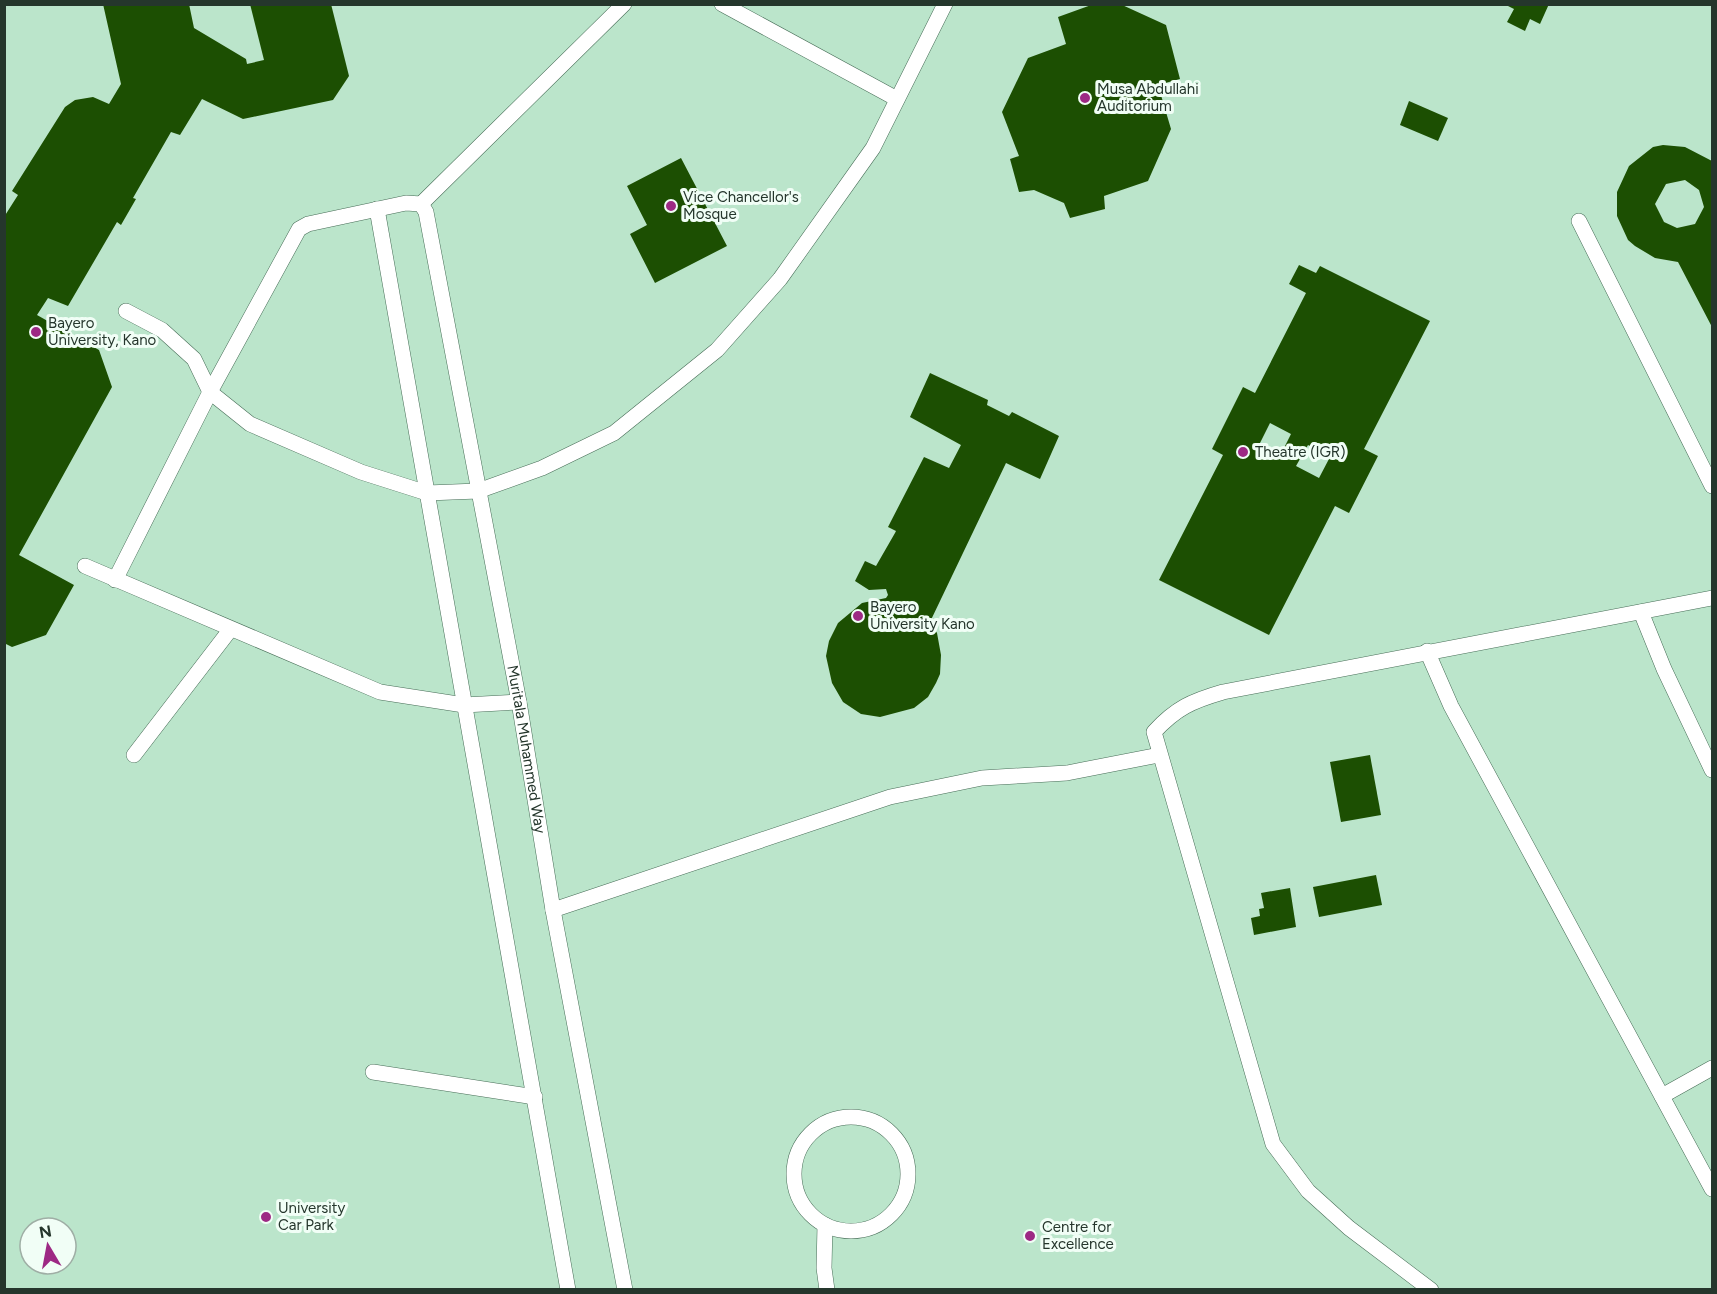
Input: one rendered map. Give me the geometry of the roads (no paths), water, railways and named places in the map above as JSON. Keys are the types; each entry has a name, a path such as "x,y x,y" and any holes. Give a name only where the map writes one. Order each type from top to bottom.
{"lane":[{"path":"115,580 210,392 299,229 308,224 414,202 423,208 624,4"},
{"path":"722,4 897,99"},
{"path":"126,311 162,330 194,359 210,392 250,424 361,472 427,493 478,491 542,468 614,433 717,350 780,279 873,148 945,4"},
{"name":"Muritala Muhammed Way","path":"423,208 519,702 553,910 625,1290"},
{"path":"377,209 536,1097 568,1290"},
{"path":"1579,221 1713,486"},
{"path":"85,566 230,630 380,692 464,705 519,702"},
{"path":"1431,1290 1349,1228 1308,1191 1273,1144 1154,732 1170,714 1193,700 1223,692 1427,651 1713,598"},
{"path":"1641,612 1664,669 1713,770"},
{"path":"134,755 230,630"},
{"path":"1427,651 1451,706 1713,1189"},
{"path":"553,910 890,797 982,778 1067,773 1159,755"},
{"path":"1662,1096 1713,1068"},
{"path":"373,1072 536,1097"},
{"path":"859,1118 877,1123 891,1133 902,1148 908,1173 902,1199 892,1214 877,1224 851,1230 825,1225 811,1214 800,1200 794,1183 795,1166 800,1148 810,1134 833,1120 859,1118"},
{"path":"825,1225 824,1268 828,1290"}],"place":[{"name":"Musa Abdullahi Auditorium","path":"1085,98"},
{"name":"Vice Chancellor's Mosque","path":"671,206"},
{"name":"Bayero University, Kano","path":"36,332"},
{"name":"Theatre (IGR)","path":"1243,452"},
{"name":"Bayero University Kano","path":"858,616"},
{"name":"University Car Park","path":"266,1217"},
{"name":"Centre for Excellence","path":"1030,1236"}]}
